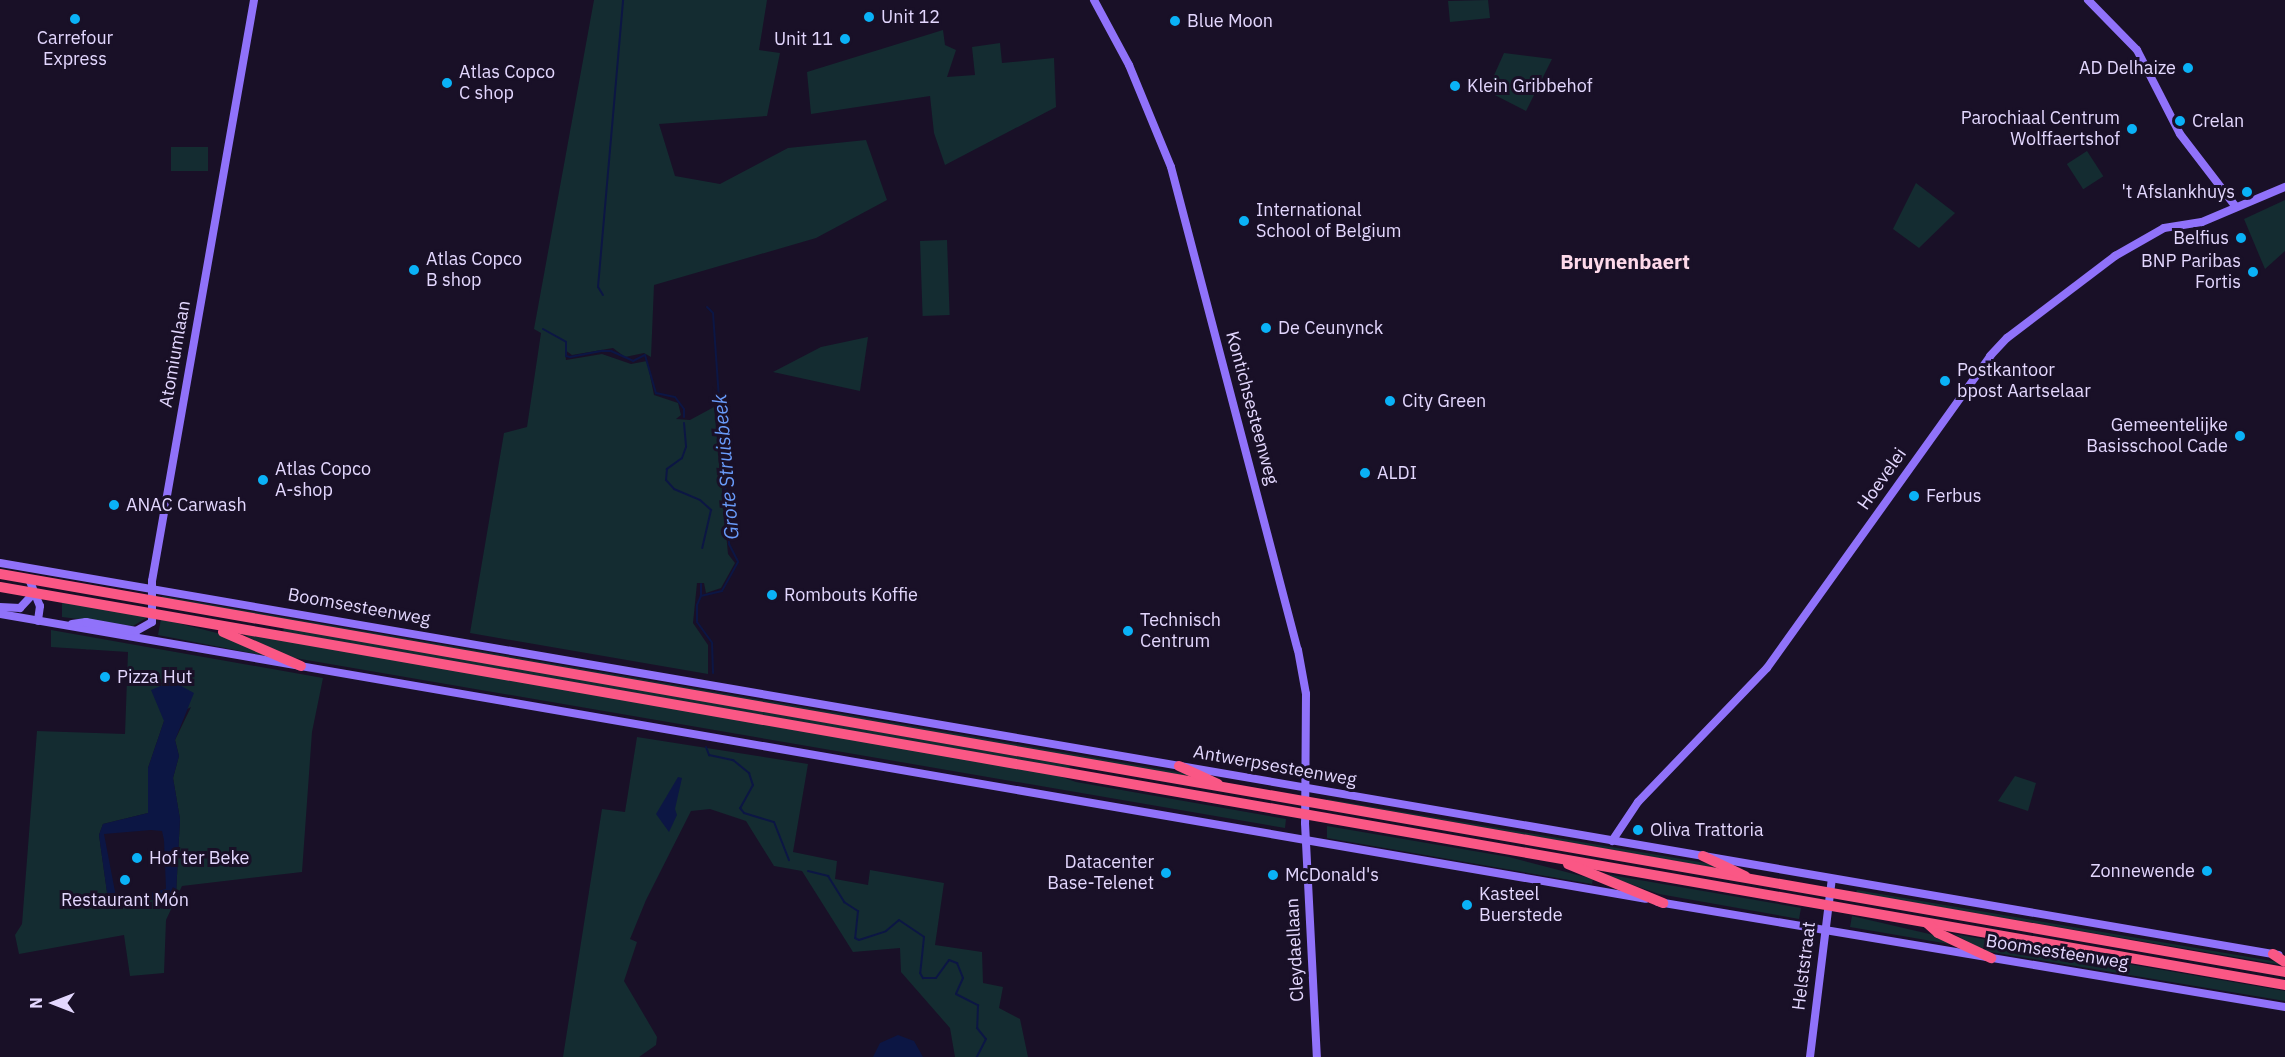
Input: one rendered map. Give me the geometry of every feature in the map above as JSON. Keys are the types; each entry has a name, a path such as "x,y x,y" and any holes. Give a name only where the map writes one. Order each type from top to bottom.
{"highway":[{"path":"0,574 2285,972"},
{"path":"0,587 2285,985"},
{"path":"213,624 218,630 301,666"},
{"path":"1179,766 1224,788"},
{"path":"1703,856 1748,879"},
{"path":"1563,861 1582,872 1663,903"},
{"path":"1927,923 1938,933 1991,958"},
{"path":"2273,954 2285,962"}],"main road":[{"name":"Atomiumlaan","path":"153,614 151,589 254,0"},
{"name":"Kontichsesteenweg","path":"1094,0 1138,86 1173,176 1298,650 1306,694 1306,841"},
{"path":"2088,0 2136,50 2180,134 2236,207"},
{"name":"Hoevelei","path":"1612,841 1638,802 1767,668 1990,356 2115,256 2163,228 2202,222 2285,187"},
{"name":"Boomsesteenweg","path":"0,563 712,684"},
{"path":"29,579 40,606 38,621"},
{"path":"0,607 20,608 34,593"},
{"path":"0,614 1824,930"},
{"path":"63,625 86,622 136,630 150,625 153,614"},
{"name":"Antwerpsesteenweg","path":"712,684 1832,879"},
{"name":"Cleydaellaan","path":"1306,841 1317,1057"},
{"name":"Boomsesteenweg","path":"1832,879 2285,956"},
{"name":"Helststraat","path":"1810,1057 1832,879"},
{"name":"Boomsesteenweg","path":"1824,930 2285,1007"}],"green space":[{"path":"594,0 767,0 759,50 780,53 767,116 659,124 675,176 720,184 788,148 866,140 887,200 816,238 654,285 651,357 644,353 625,357 613,348 572,355 565,350 566,360 602,354 631,364 647,361 654,395 678,403 681,415 676,419 690,420 714,407 728,554 735,563 721,588 706,593 704,583 697,583 693,623 708,645 708,674 470,633 504,433 527,427 541,333 534,329"},
{"path":"1488,0 1490,18 1450,22 1448,1"},
{"path":"943,30 945,45 956,50 947,77 975,75 972,47 1000,43 1002,63 1054,58 1056,107 945,165 934,133 930,96 811,114 807,72"},
{"path":"1504,53 1552,59 1526,111 1487,91"},
{"path":"171,147 208,147 208,171 171,171"},
{"path":"2087,151 2103,176 2083,189 2067,164"},
{"path":"1916,183 1955,213 1919,248 1893,229"},
{"path":"2285,200 2285,251 2265,269 2244,219"},
{"path":"947,240 950,315 923,316 920,241"},
{"path":"868,337 860,391 773,372 821,347"},
{"path":"162,596 1194,775 1200,779 161,598"},
{"path":"62,602 148,617 133,626 62,617"},
{"path":"161,619 233,637 271,657 158,635"},
{"path":"284,627 1070,766 1069,770 283,632"},
{"path":"51,630 323,678 312,732 302,872 182,886 166,920 164,973 130,976 124,935 19,954 15,935 22,924 37,731 125,734 128,652 51,647","holes":["191,707 175,740 179,756 173,778 180,819 176,894 117,908 108,899 99,835 103,824 148,813 148,768 164,721"]},
{"path":"238,632 1056,775 1076,782 1286,819 1285,828 289,657"},
{"path":"637,737 808,764 793,852 837,861 835,879 868,885 870,870 944,883 935,945 982,952 983,983 1003,987 999,1008 1020,1019 1028,1057 955,1057 950,1028 901,972 900,948 853,952 802,871 774,866 746,821 710,809 691,811 646,900 630,939 637,942 624,981 657,1037 656,1045 639,1057 563,1057 602,809 625,812"},
{"path":"2015,776 2036,783 2028,811 1998,801"},
{"path":"1327,800 1717,865 1727,870"},
{"path":"1327,826 1509,857 1593,879 1592,884 1327,838"},
{"path":"1599,873 1801,908 1799,919 1659,894"},
{"path":"1857,890 2278,962 2282,965 1856,893"},
{"path":"1852,916 1938,936 1955,945 1850,927"},
{"path":"1954,934 2285,991 2285,1001 1985,951"}],"shaded area":[{"path":"172,681 194,693 175,740 179,756 173,778 180,819 176,894 117,908 108,900 99,835 103,824 148,813 148,768 164,721 151,690","holes":["162,831 166,889 117,902 104,834"]},
{"path":"678,777 682,778 675,809 677,815 669,832 656,814"},
{"path":"898,1035 914,1041 923,1057 873,1057 880,1043"}],"waterway":[{"name":"Grote Struisbeek","path":"603,295 598,287 623,0"},
{"name":"Grote Struisbeek","path":"707,307 713,313 729,544 738,562 722,591 701,596 697,605 697,622 712,643 713,673"},
{"path":"543,329 566,342 566,356 611,351 633,361 645,355 656,393 675,397 684,409 684,417"},
{"path":"684,423 686,447 682,458 667,469 666,480 674,489 700,500 711,510 702,548"},
{"path":"701,584 701,596"},
{"name":"Grote Struisbeek","path":"706,747 709,755 733,760 749,773 753,785 740,808 744,813 774,822 789,860"},
{"name":"Grote Struisbeek","path":"808,871 828,876 844,902 858,911 855,938 859,940 886,931 899,920 924,937 920,973 923,978 936,978 949,960 957,963 963,978 956,994 978,1005 977,1028 986,1039 977,1057"}],"place":[{"name":"Unit 12","path":"869,17"},
{"name":"Carrefour Express","path":"75,19"},
{"name":"Blue Moon","path":"1175,21"},
{"name":"Unit 11","path":"845,39"},
{"name":"AD Delhaize","path":"2188,68"},
{"name":"Atlas Copco C shop","path":"447,83"},
{"name":"Klein Gribbehof","path":"1455,86"},
{"name":"Crelan","path":"2180,121"},
{"name":"Parochiaal Centrum Wolffaertshof","path":"2132,129"},
{"name":"'t Afslankhuys","path":"2247,192"},
{"name":"International School of Belgium","path":"1244,221"},
{"name":"Belfius","path":"2241,238"},
{"name":"Atlas Copco B shop","path":"414,270"},
{"name":"BNP Paribas Fortis","path":"2253,272"},
{"name":"De Ceunynck","path":"1266,328"},
{"name":"Postkantoor bpost Aartselaar","path":"1945,381"},
{"name":"City Green","path":"1390,401"},
{"name":"Gemeentelijke Basisschool Cade","path":"2240,436"},
{"name":"ALDI","path":"1365,473"},
{"name":"Atlas Copco A-shop","path":"263,480"},
{"name":"Ferbus","path":"1914,496"},
{"name":"ANAC Carwash","path":"114,505"},
{"name":"Rombouts Koffie","path":"772,595"},
{"name":"Technisch Centrum","path":"1128,631"},
{"name":"Pizza Hut","path":"105,677"},
{"name":"Oliva Trattoria","path":"1638,830"},
{"name":"Hof ter Beke","path":"137,858"},
{"name":"Zonnewende","path":"2207,871"},
{"name":"Datacenter Base-Telenet","path":"1166,873"},
{"name":"McDonald's","path":"1273,875"},
{"name":"Restaurant Món","path":"125,880"},
{"name":"Kasteel Buerstede","path":"1467,905"}],"district":[{"name":"Bruynenbaert","path":"1625,261"}]}
